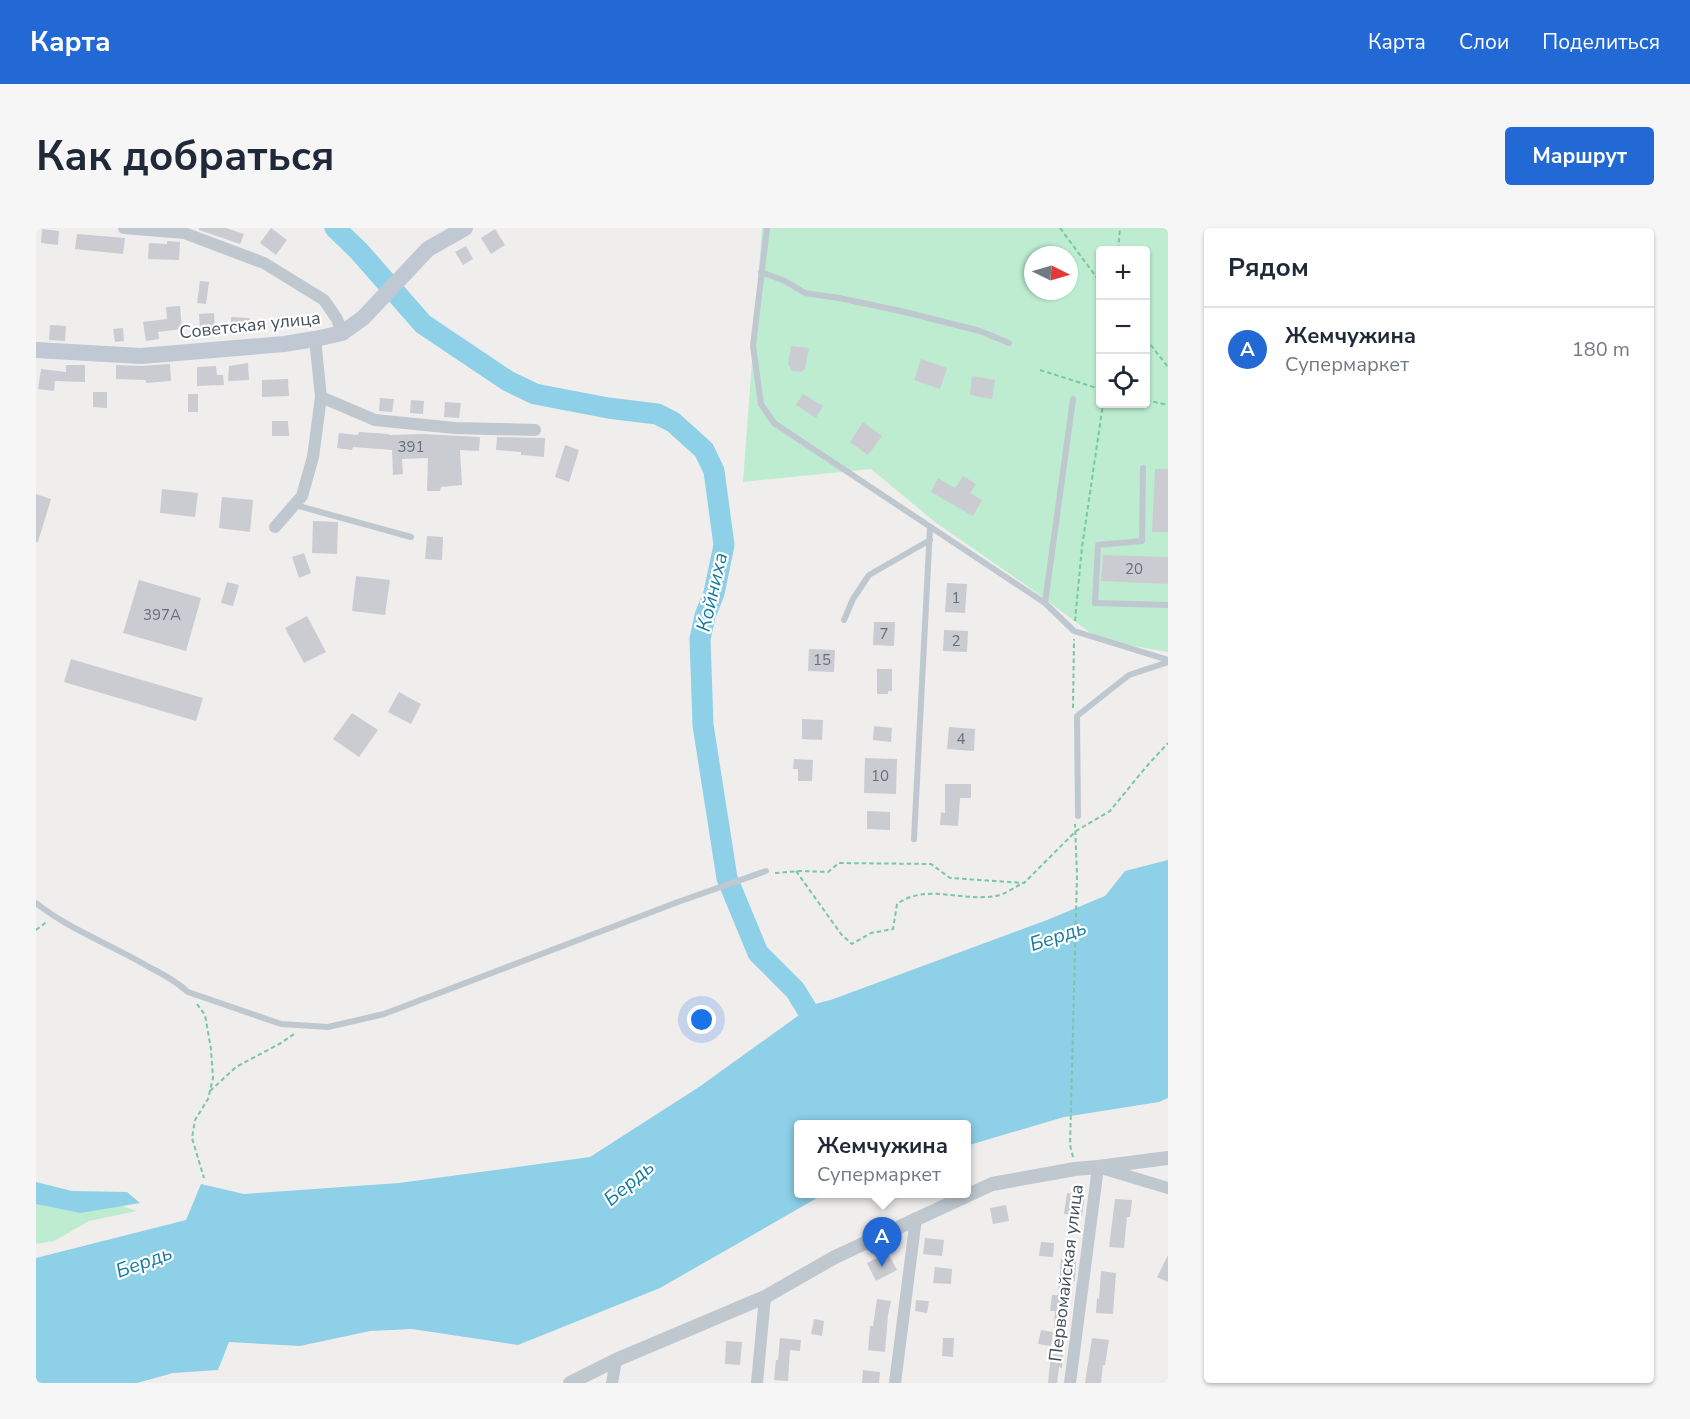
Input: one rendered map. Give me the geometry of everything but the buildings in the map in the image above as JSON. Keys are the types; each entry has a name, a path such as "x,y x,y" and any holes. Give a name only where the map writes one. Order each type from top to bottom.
{"main road":[{"name":"Советская улица","path":"36,350 141,356 273,345 342,333 363,318 428,249 465,228"}],"street":[{"path":"124,228 184,233 264,263 324,300 337,319 342,333"},
{"path":"275,526 302,496 313,457 321,397 315,339"},
{"path":"321,397 375,420 455,428 535,430"},
{"path":"971,1193 992,1184 1075,1169 1168,1158"},
{"name":"Первомайская улица","path":"1070,1383 1098,1167 1168,1188"},
{"path":"570,1383 616,1360 765,1297 835,1257 961,1198"},
{"path":"895,1383 916,1218"},
{"path":"758,1383 765,1297"},
{"path":"612,1383 616,1360"}],"lane":[{"path":"767,228 753,346 761,404 774,423 1045,603 1074,631 1168,661"},
{"path":"761,272 785,280 805,293 905,312 980,332 1010,343"},
{"path":"1045,603 1073,399"},
{"path":"1143,468 1142,541 1098,545 1095,603 1168,605"},
{"path":"294,505 411,537"},
{"path":"914,839 930,527"},
{"path":"844,620 853,599 868,575 930,540"},
{"path":"1078,816 1077,716 1129,675 1168,661"},
{"path":"36,903 53,917 121,950 178,982 188,992 281,1024 328,1027 384,1014 678,902 766,871"}],"path":[{"path":"1060,228 1096,275"},
{"path":"1118,246 1120,228"},
{"path":"1150,344 1168,367"},
{"path":"1040,370 1096,387"},
{"path":"1150,401 1168,405"},
{"path":"796,871 842,934 852,944 871,933 893,929 897,904 906,898 930,893 963,897 996,896 1024,883 1076,831 1110,811 1168,743"},
{"path":"766,871 778,873 828,872 839,863 931,864 950,878 1024,883"},
{"path":"1070,1145 1077,875"},
{"path":"36,930 53,917"},
{"path":"188,992 205,1015 211,1049 213,1078 208,1099 195,1120 192,1137 204,1178"},
{"path":"210,1091 236,1067 281,1043 306,1026"}],"green space":[{"path":"762,228 1168,228 1168,652 1100,640 935,522 871,469 743,482"},
{"path":"36,1204 80,1213 119,1205 137,1211 89,1221 54,1241 36,1244"}],"water":[{"name":"Бердь","path":"1168,860 1168,1098 1159,1102 1064,1117 971,1145 971,1120 794,1120 794,1198 817,1198 660,1288 518,1345 412,1329 370,1331 300,1346 229,1342 218,1370 173,1373 137,1383 36,1383 36,1258 186,1220 201,1184 244,1194 399,1183 590,1157 699,1087 809,1008 1047,920 1105,896 1125,871"},
{"path":"36,1182 72,1191 127,1192 140,1203 80,1213 36,1204"}],"waterway":[{"name":"Койниха","path":"335,228 358,250 423,324 508,381 535,394 608,408 657,414 673,422 704,450 714,471 724,545 714,593 705,616 700,639 703,725 727,878 758,953 795,990 811,1016 829,1011"}],"place":[{"name":"Жемчужина","path":"882,1267"}]}
